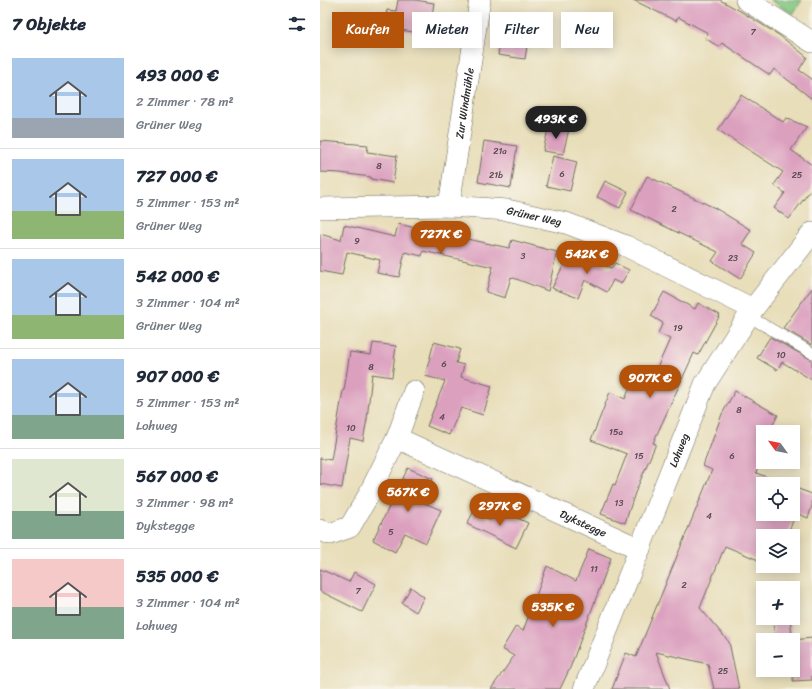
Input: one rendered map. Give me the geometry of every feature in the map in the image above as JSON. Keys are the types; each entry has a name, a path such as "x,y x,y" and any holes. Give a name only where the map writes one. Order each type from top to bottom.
{"street":[{"name":"Zur Windmühle","path":"449,206 480,0"},
{"path":"746,0 812,42"},
{"name":"Grüner Weg","path":"320,208 449,206 507,210 566,223 626,246 750,313"},
{"name":"Lohweg","path":"584,689 705,384 750,313 812,233"},
{"path":"320,530 330,534 350,527 368,496 397,438 414,391"},
{"name":"Dykstegge","path":"397,438 640,548"}],"lane":[{"path":"750,313 812,353"}],"green space":[{"path":"770,0 802,0 793,14"}],"building":[{"path":"398,0 415,0 434,3 433,12 412,12 412,32 404,31 404,12 387,12 387,10 396,11"},
{"path":"633,0 720,0 740,11 779,35 807,57 799,70 812,79 812,99 774,69 770,75 722,43 719,47 705,38 708,33 678,17 676,21"},
{"path":"499,48 527,48 525,59 498,55"},
{"path":"741,95 783,122 786,118 807,127 791,150 812,165 812,188 789,219 774,208 785,193 774,185 783,172 718,130"},
{"path":"549,125 569,129 563,154 543,151"},
{"path":"320,141 368,145 367,152 397,156 393,183 371,179 371,177 320,172"},
{"path":"484,141 517,146 511,188 478,182"},
{"path":"553,156 577,162 570,191 546,186"},
{"path":"647,176 715,208 751,230 742,244 756,253 740,279 712,261 718,252 631,210"},
{"path":"605,181 628,192 620,208 597,197"},
{"path":"398,224 509,248 512,240 557,252 548,291 511,277 505,298 486,292 493,267 423,251 422,256 405,252 399,277 377,273 380,260 347,252 342,275 320,271 320,234 341,240 344,225 395,237"},
{"path":"570,252 611,268 615,263 629,270 621,284 613,280 607,292 585,280 578,298 552,288"},
{"path":"812,288 812,345 783,328"},
{"path":"664,292 695,309 698,303 720,315 698,355 694,353 653,443 656,444 635,493 625,523 601,514 613,484 615,485 627,454 591,440 610,392 625,399 638,370 653,377 670,339 658,333 663,323 651,316"},
{"path":"770,337 812,360 812,380 782,362 777,370 757,358"},
{"path":"434,342 460,349 456,363 464,365 461,377 492,386 483,415 461,408 449,435 427,426 445,381 425,376"},
{"path":"373,343 396,346 392,377 372,374 363,441 350,438 342,488 320,484 320,458 331,460 350,352 371,355"},
{"path":"735,391 778,415 773,425 756,425 756,469 758,469 756,473 767,477 756,477 756,521 793,521 790,529 756,529 756,559 725,546 700,608 729,642 739,689 714,689 708,664 656,652 670,689 612,689 626,653 636,657 712,470 703,466 722,414"},
{"path":"408,468 433,479 422,502 441,510 426,543 405,533 395,552 373,540"},
{"path":"800,490 812,494 812,506 808,518 800,515"},
{"path":"495,508 528,523 516,548 467,524 474,511 490,520"},
{"path":"589,549 611,558 570,668 560,689 491,689 514,656 502,649 516,626 523,631 547,566 576,581"},
{"path":"320,569 349,582 354,572 376,584 362,612 320,591"},
{"path":"411,587 424,597 416,612 402,603"},
{"path":"773,625 791,625 792,633 774,633"},
{"path":"812,638 812,680 793,681 793,677 800,677 800,639"}]}
